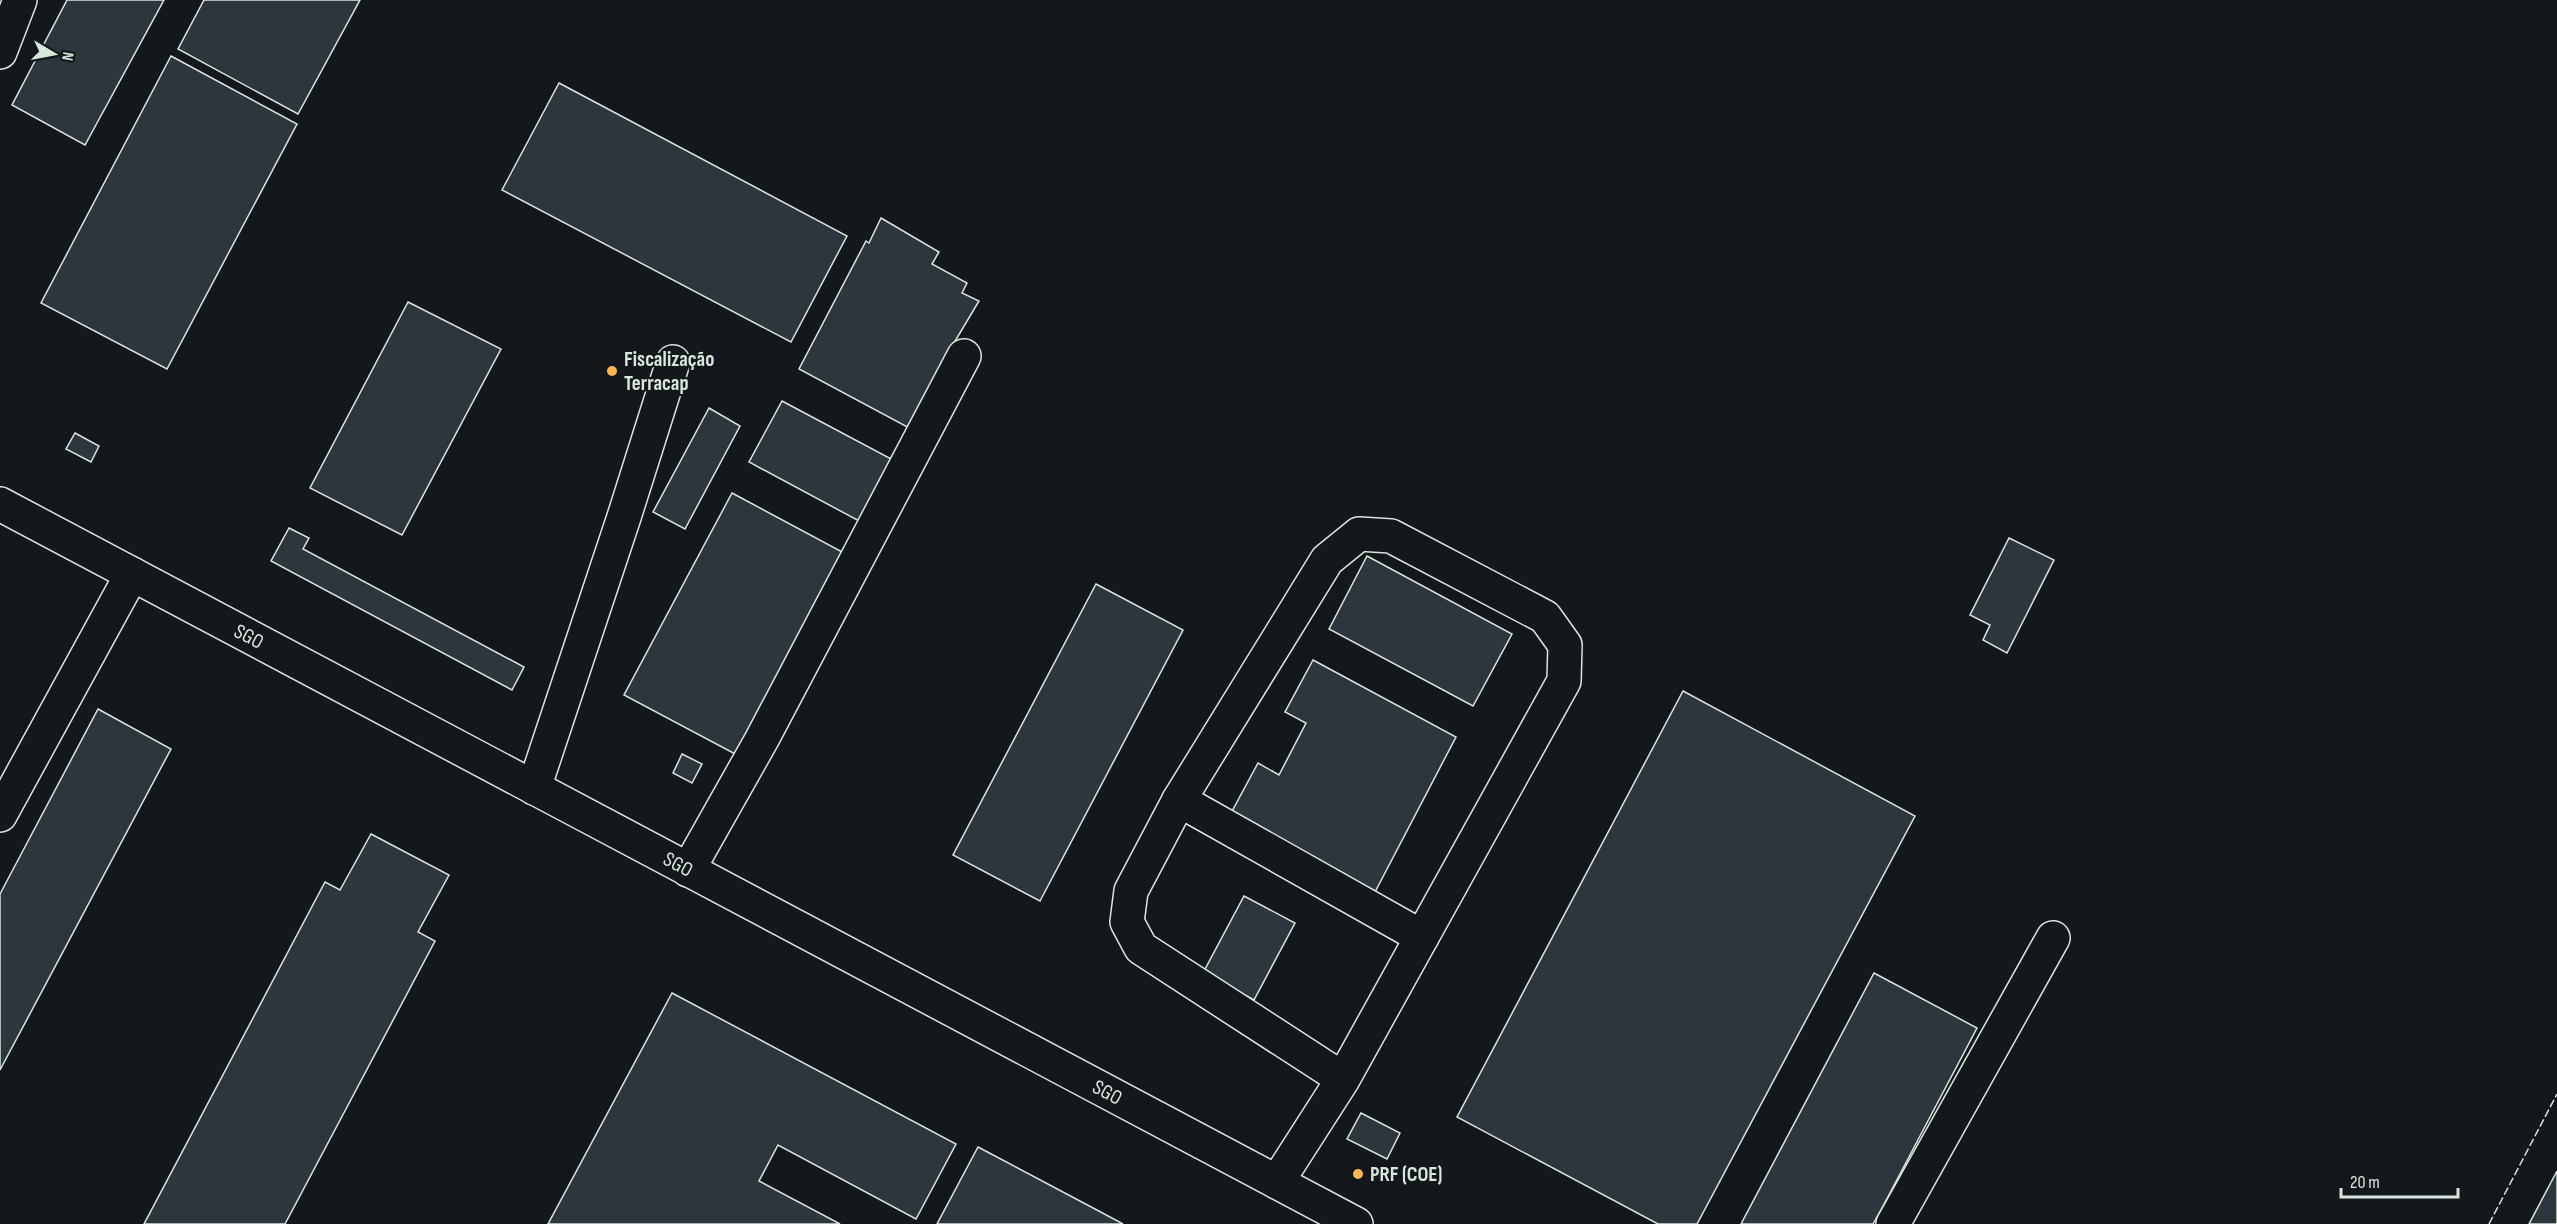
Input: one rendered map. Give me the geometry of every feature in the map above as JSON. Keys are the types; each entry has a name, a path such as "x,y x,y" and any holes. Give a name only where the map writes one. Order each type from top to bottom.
{"lane":[{"path":"0,52 20,0"},
{"path":"688,870 762,739 964,357"},
{"path":"534,788 673,362"},
{"name":"SGO","path":"0,504 1356,1224"},
{"path":"1277,1182 1343,1079 1564,681 1565,645 1545,617 1391,536 1359,534 1327,560 1179,800 1131,891 1127,922 1141,948 1343,1079"},
{"path":"0,815 132,574"},
{"path":"1179,800 1422,937"},
{"path":"1893,1224 2053,938"}],"building":[{"path":"67,0 164,0 85,145 12,105"},
{"path":"204,0 360,0 298,114 178,49"},
{"path":"171,56 297,124 167,369 41,303"},
{"path":"559,83 847,236 791,342 502,190"},
{"path":"881,218 939,252 932,264 967,283 962,293 979,301 939,368 911,429 799,369 866,241 869,243"},
{"path":"408,302 501,349 402,535 310,488"},
{"path":"782,401 895,461 861,522 749,462"},
{"path":"709,408 740,426 685,529 653,512"},
{"path":"75,433 99,446 91,462 66,449"},
{"path":"732,493 846,554 737,755 624,695"},
{"path":"289,528 309,538 303,549 524,667 512,690 271,561"},
{"path":"2009,538 2054,560 2007,653 1983,640 1990,625 1970,615"},
{"path":"1367,556 1512,634 1473,706 1329,629"},
{"path":"1096,584 1183,630 1040,901 953,855"},
{"path":"1313,660 1456,737 1375,892 1230,815 1258,763 1279,775 1306,723 1285,712"},
{"path":"1683,691 1915,816 1697,1224 1658,1224 1457,1117"},
{"path":"98,709 171,749 0,1070 0,894"},
{"path":"682,754 702,764 692,783 673,773"},
{"path":"371,834 449,875 418,932 435,941 285,1224 144,1224 325,882 340,890"},
{"path":"1244,896 1295,923 1254,1000 1203,973"},
{"path":"1874,973 1977,1028 1882,1208 1873,1224 1741,1224"},
{"path":"672,993 956,1144 916,1219 778,1145 759,1181 840,1224 548,1224"},
{"path":"1361,1113 1400,1133 1387,1159 1347,1139"},
{"path":"978,1147 1095,1209 1123,1224 937,1224"},
{"path":"2557,1171 2557,1224 2529,1224"}],"fence":[{"path":"2489,1224 2557,1094"}],"place":[{"name":"Fiscalização Terracap","path":"612,371"},
{"name":"PRF (COE)","path":"1358,1174"}]}
